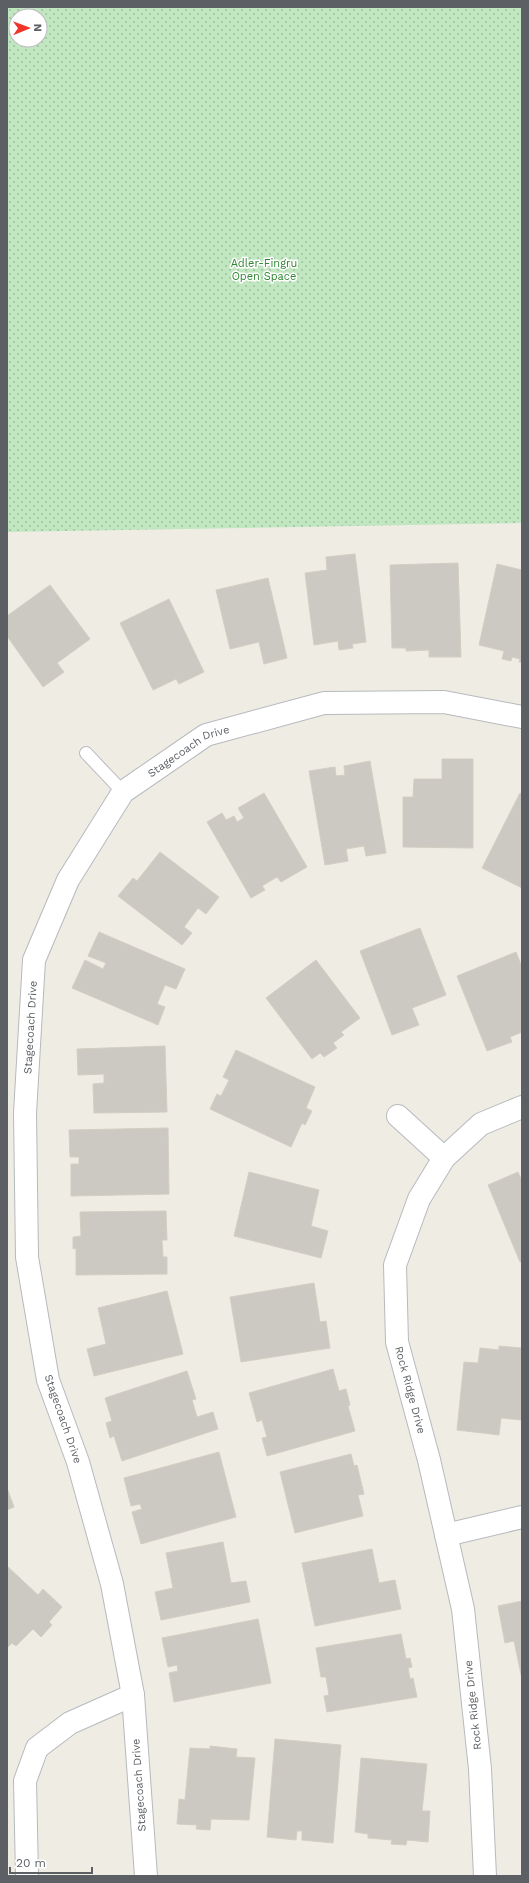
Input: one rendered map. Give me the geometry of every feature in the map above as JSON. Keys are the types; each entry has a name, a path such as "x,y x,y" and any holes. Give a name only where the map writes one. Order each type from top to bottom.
{"street":[{"name":"Stagecoach Drive","path":"146,1876 133,1695 110,1576 78,1462 48,1380 27,1257 24,1113 34,960 68,880 123,792 206,735 324,702 444,702 522,717"},
{"name":"Rock Ridge Drive","path":"485,1876 480,1769 463,1609 429,1460 397,1342 396,1265 419,1199 444,1158 481,1124 522,1107"},
{"path":"398,1116 444,1158"},
{"path":"446,1535 522,1517"},
{"path":"27,1876 25,1781 38,1748 70,1723 133,1695"}],"lane":[{"path":"86,753 123,792"}],"green space":[{"name":"Adler-Fingru Open Space","path":"7,7 522,7 522,523 7,532"}],"building":[{"path":"355,554 366,642 352,644 353,648 339,650 338,641 314,645 305,573 327,570 326,557"},
{"path":"458,563 461,657 429,657 429,650 406,651 406,648 392,648 390,565"},
{"path":"497,564 522,570 522,662 519,662 520,659 512,657 511,661 502,659 504,651 479,645"},
{"path":"268,578 287,658 264,664 259,642 230,649 216,590"},
{"path":"50,585 90,639 57,663 64,672 43,687 7,636 7,616"},
{"path":"169,599 204,672 179,684 176,679 153,690 120,623"},
{"path":"442,759 473,759 473,848 403,847 403,797 413,797 414,779 442,779"},
{"path":"370,761 386,853 366,856 364,846 346,849 348,861 325,865 309,771 335,767 336,776 345,775 344,766"},
{"path":"264,793 307,867 281,882 277,877 262,886 265,890 251,898 207,822 222,813 226,820 234,816 237,822 244,818 238,808"},
{"path":"520,793 522,794 522,888 482,868"},
{"path":"160,852 219,897 206,914 198,908 184,927 192,933 182,945 118,896 133,878 137,881"},
{"path":"420,928 446,995 412,1008 419,1025 392,1035 360,951"},
{"path":"99,932 185,969 176,989 165,985 157,1004 165,1007 158,1025 72,988 85,960 103,969 106,963 88,956"},
{"path":"516,952 522,967 522,1032 510,1037 512,1042 487,1051 457,976"},
{"path":"316,960 360,1018 341,1032 344,1035 333,1043 337,1048 324,1057 320,1053 312,1059 266,998"},
{"path":"165,1046 167,1112 94,1113 93,1084 104,1083 104,1074 78,1075 77,1049"},
{"path":"236,1050 315,1087 306,1108 312,1111 305,1125 302,1123 291,1147 210,1109 217,1094 221,1096 229,1080 223,1077"},
{"path":"168,1128 169,1194 71,1196 71,1164 79,1164 79,1157 70,1157 69,1130"},
{"path":"249,1172 319,1190 311,1226 328,1231 321,1258 234,1236"},
{"path":"518,1172 522,1181 522,1261 520,1262 488,1185"},
{"path":"166,1211 167,1240 162,1240 163,1257 167,1257 167,1274 76,1275 76,1248 73,1249 73,1237 81,1236 80,1212"},
{"path":"314,1283 320,1322 326,1321 330,1348 241,1362 230,1297"},
{"path":"167,1291 183,1354 94,1376 87,1349 106,1344 98,1308"},
{"path":"499,1346 522,1348 521,1420 501,1418 499,1435 457,1430 464,1362 478,1363 480,1348 499,1350"},
{"path":"333,1369 339,1391 346,1389 350,1405 348,1406 355,1431 267,1456 262,1438 267,1437 262,1420 257,1422 249,1393"},
{"path":"187,1371 196,1399 192,1400 197,1417 213,1412 218,1429 122,1461 114,1436 110,1438 106,1423 112,1421 105,1398"},
{"path":"219,1452 236,1517 141,1544 132,1512 142,1509 140,1504 131,1506 124,1478"},
{"path":"351,1454 354,1466 357,1465 364,1494 358,1495 363,1516 295,1533 280,1472"},
{"path":"7,1488 14,1507 7,1510"},
{"path":"223,1542 231,1583 246,1581 250,1602 161,1620 155,1592 173,1588 166,1553"},
{"path":"372,1549 379,1583 395,1580 401,1609 315,1626 302,1563"},
{"path":"7,1566 38,1595 43,1589 62,1607 49,1622 52,1625 41,1637 33,1629 16,1646 12,1643 7,1648"},
{"path":"522,1601 522,1679 514,1641 505,1643 498,1606"},
{"path":"258,1619 271,1683 174,1702 169,1673 178,1671 177,1665 168,1667 162,1638"},
{"path":"401,1634 406,1659 410,1658 412,1667 408,1668 410,1679 413,1678 417,1697 327,1712 324,1696 329,1695 326,1677 321,1677 316,1648"},
{"path":"275,1739 341,1745 333,1843 302,1840 302,1831 297,1831 296,1840 267,1837"},
{"path":"210,1746 237,1749 236,1757 255,1758 249,1820 211,1819 210,1830 196,1829 197,1825 177,1824 179,1799 185,1800 190,1748 210,1749"},
{"path":"361,1758 427,1764 422,1811 430,1811 428,1842 407,1840 406,1845 391,1844 392,1840 368,1838 368,1834 355,1832"}]}
